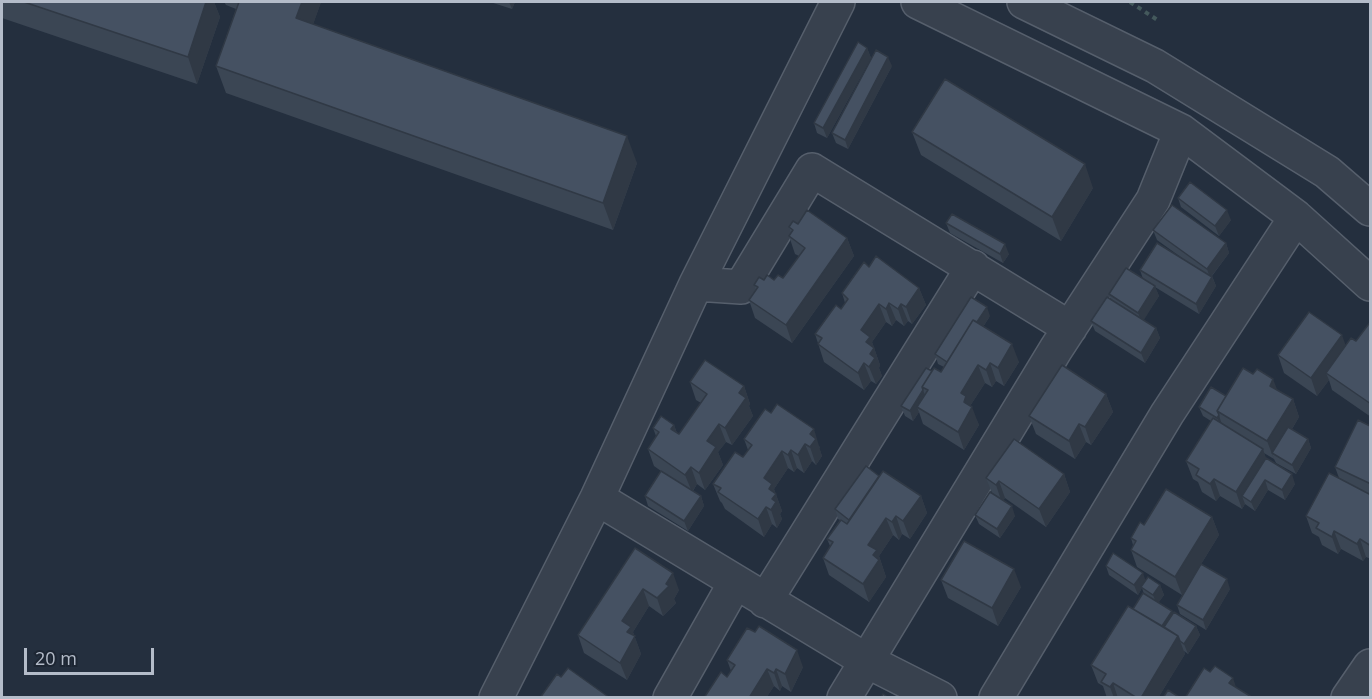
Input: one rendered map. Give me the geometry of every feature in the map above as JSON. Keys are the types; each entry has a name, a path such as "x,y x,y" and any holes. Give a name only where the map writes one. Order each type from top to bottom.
{"street":[{"path":"495,698 597,498 696,284 838,2"},
{"path":"918,2 1181,131 1296,217 1371,284"},
{"path":"1024,2 1155,66 1327,172 1371,209"},
{"path":"844,698 1070,328 1153,200 1181,131"},
{"path":"696,284 741,287 812,170 1070,328"},
{"path":"996,698 1167,414 1296,217"},
{"path":"765,601 973,267"},
{"path":"597,498 867,661 940,698"},
{"path":"670,698 735,583"},
{"path":"1348,698 1371,666"}],"building":[{"path":"24,2 206,2 188,57"},
{"path":"239,2 302,2 296,18 627,136 603,203 216,66"},
{"path":"858,42 867,48 823,128 814,123"},
{"path":"876,50 888,57 845,140 832,133"},
{"path":"945,79 1085,164 1052,217 912,132"},
{"path":"1190,182 1227,210 1215,226 1178,198"},
{"path":"1172,205 1226,243 1207,269 1153,230"},
{"path":"807,210 847,238 786,325 749,300 758,287 754,285 759,277 764,280 767,275 774,280 778,275 783,278 805,248 789,236 793,230 789,227 793,221 798,224"},
{"path":"952,214 1005,244 1000,254 946,223"},
{"path":"1157,243 1212,277 1196,304 1140,270"},
{"path":"876,256 919,288 906,307 901,304 898,309 889,303 886,309 879,304 861,330 870,337 866,342 874,348 870,354 875,358 869,367 864,363 858,373 818,344 822,338 815,334 836,305 841,309 848,299 842,293 864,262 869,267"},
{"path":"1126,268 1155,286 1138,313 1109,294"},
{"path":"971,297 987,307 977,322 973,320 947,362 935,354"},
{"path":"1107,297 1156,328 1141,353 1091,321"},
{"path":"1309,312 1342,335 1311,378 1278,355"},
{"path":"973,320 1012,344 998,368 990,363 986,370 978,365 961,393 966,396 964,402 972,407 958,432 917,407 928,390 922,387 934,368 941,372"},
{"path":"1371,321 1371,404 1326,373 1351,338 1356,341"},
{"path":"705,360 744,386 739,393 746,398 725,428 719,424 707,441 716,447 699,473 691,467 685,475 648,449 659,432 653,428 661,416 674,425 671,429 679,434 707,394 690,382"},
{"path":"1062,365 1106,394 1085,427 1079,424 1069,441 1029,416"},
{"path":"926,368 932,371 910,411 901,406"},
{"path":"1243,368 1253,374 1257,369 1273,379 1270,386 1293,399 1267,441 1217,411"},
{"path":"1211,387 1226,396 1217,411 1219,415 1217,418 1199,407"},
{"path":"777,404 814,429 810,434 816,439 810,447 805,444 798,455 791,450 788,455 782,451 764,478 772,484 769,489 776,494 772,499 776,502 771,510 766,507 758,519 718,492 721,488 713,484 735,452 743,457 752,445 744,439 765,409 771,413"},
{"path":"1213,418 1263,449 1236,492 1214,479 1210,484 1196,475 1199,469 1186,461"},
{"path":"1358,420 1371,425 1371,484 1335,467"},
{"path":"1288,427 1308,439 1292,465 1272,453"},
{"path":"1014,439 1064,474 1039,509 999,481 996,485 986,478"},
{"path":"1266,458 1292,474 1282,490 1265,480 1251,502 1242,496"},
{"path":"866,466 879,476 849,520 835,509"},
{"path":"661,471 701,496 684,521 645,496"},
{"path":"883,471 921,496 903,521 896,516 892,522 886,518 868,545 877,550 873,555 879,560 863,584 823,558 833,542 827,539 841,520 847,524"},
{"path":"1329,473 1371,495 1371,546 1360,539 1357,544 1334,531 1332,537 1316,528 1319,523 1306,516"},
{"path":"1166,489 1212,517 1175,577 1131,550 1136,541 1131,538 1140,522 1144,525"},
{"path":"990,492 1012,506 997,529 975,515"},
{"path":"964,541 1014,569 992,608 941,580"},
{"path":"635,548 673,573 666,584 669,586 657,598 643,589 622,621 631,627 627,632 635,636 620,663 578,635"},
{"path":"1113,553 1143,573 1134,585 1106,566"},
{"path":"1201,564 1227,579 1203,620 1177,605"},
{"path":"1148,577 1160,585 1153,595 1141,587"},
{"path":"1143,593 1172,611 1162,626 1133,609"},
{"path":"1128,606 1178,636 1141,698 1137,698 1113,683 1110,687 1101,682 1106,674 1091,665"},
{"path":"1174,612 1196,626 1184,644 1178,636 1164,627"},
{"path":"759,626 797,650 785,674 776,669 774,673 767,669 749,698 704,698 721,672 727,677 735,665 727,660 747,628 755,632"},
{"path":"1215,666 1233,678 1229,683 1250,696 1249,698 1185,698 1204,668 1210,672"},
{"path":"568,668 610,698 540,698 557,674 561,677"},
{"path":"1168,690 1179,697 1163,698"}]}
